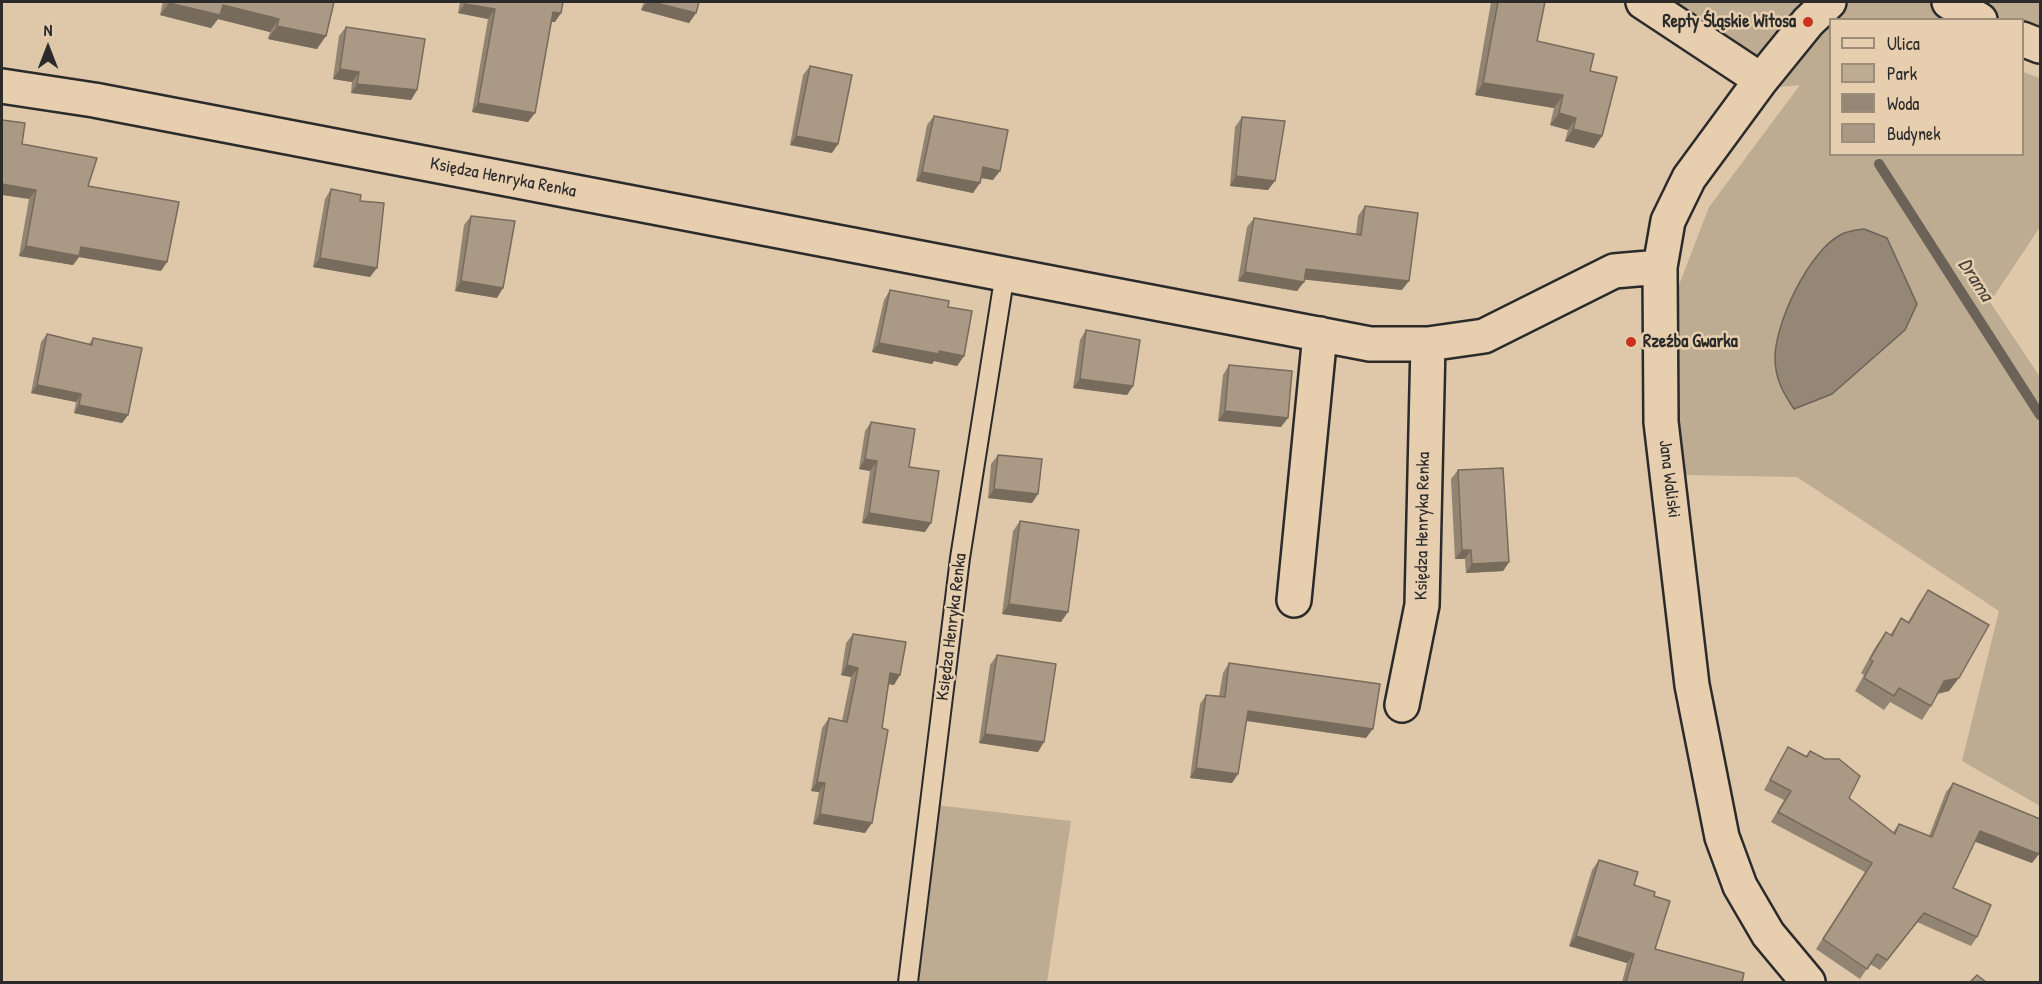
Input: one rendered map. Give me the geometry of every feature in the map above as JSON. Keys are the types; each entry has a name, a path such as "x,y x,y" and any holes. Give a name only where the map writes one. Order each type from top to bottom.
{"street":[{"path":"1643,2 1761,80"},
{"name":"Jana Waliski","path":"1808,982 1768,934 1740,886 1722,837 1692,685 1661,422 1660,267 1668,221 1689,178 1761,80 1808,22 1829,2"},
{"path":"1948,2 1976,18"},
{"path":"2024,40 2040,46"},
{"name":"Księdza Henryka Renka","path":"2,86 94,100 1370,344 1428,344 1484,336 1614,271 1660,267"},
{"path":"1294,600 1320,334"},
{"name":"Księdza Henryka Renka","path":"1402,705 1422,605 1428,344"}],"lane":[{"name":"Księdza Henryka Renka","path":"908,982 960,558 1005,273"}],"green space":[{"path":"1656,2 2040,2 2040,53 2024,55 2024,18 1829,18 1829,156 2024,156 2024,72 2040,78 2040,227 1990,302 2040,377 2040,806 1962,761 1999,611 1797,477 1686,475 1676,407 1679,285 1709,207 1800,85 1768,88","holes":["1902,272 1917,304 1905,330 1832,394 1793,409"]},
{"path":"936,805 1071,821 1047,982 903,982"}],"water":[{"path":"1864,229 1887,238 1917,304 1905,330 1832,394 1794,409 1780,385 1775,365 1777,343 1787,308 1806,271 1830,242 1844,233"}],"building":[{"path":"169,2 334,2 326,36 277,26 279,19 223,5 220,15"},
{"path":"465,2 563,2 561,13 553,12 535,113 478,103 495,9 465,4"},
{"path":"652,2 699,2 696,13"},
{"path":"1498,2 1545,2 1537,41 1594,54 1590,71 1617,77 1602,136 1573,129 1576,118 1559,113 1563,95 1483,83"},
{"path":"346,27 425,39 417,90 357,84 359,72 340,69"},
{"path":"810,66 852,75 838,144 796,136"},
{"path":"934,116 1008,130 1000,171 983,167 980,183 922,172"},
{"path":"1242,117 1285,121 1275,181 1236,176"},
{"path":"2,120 25,123 22,144 97,158 88,186 179,202 167,262 81,247 79,256 26,246 36,190 2,184"},
{"path":"331,189 361,195 360,201 384,203 377,268 320,258"},
{"path":"1365,206 1418,213 1409,281 1306,269 1304,282 1245,272 1254,218 1361,235"},
{"path":"471,216 515,221 503,288 461,281"},
{"path":"890,290 949,301 948,307 972,311 964,356 939,351 939,354 879,343"},
{"path":"1086,330 1140,340 1133,386 1080,379"},
{"path":"47,334 92,345 93,338 142,348 128,415 79,405 81,394 37,385"},
{"path":"1229,365 1292,371 1288,418 1225,411"},
{"path":"871,422 915,429 909,467 939,471 931,523 869,513 877,461 865,459"},
{"path":"998,455 1042,459 1038,494 994,489"},
{"path":"1503,468 1509,562 1472,564 1471,550 1462,550 1458,470"},
{"path":"1020,521 1079,530 1068,612 1009,604"},
{"path":"1928,590 1989,625 1959,678 1944,681 1931,706 1899,688 1894,696 1864,678 1873,661 1870,659 1886,632 1892,636 1901,618 1909,623"},
{"path":"853,634 906,642 900,675 890,673 882,728 888,730 872,823 820,814 825,783 817,782 829,718 847,722 858,668 847,665"},
{"path":"997,655 1056,664 1044,742 985,734"},
{"path":"1229,663 1380,684 1373,729 1248,711 1238,774 1196,768 1206,695 1225,697"},
{"path":"1788,747 1807,757 1810,751 1825,759 1839,759 1860,776 1849,798 1895,834 1899,824 1932,837 1953,783 2040,819 2039,854 1980,831 1953,888 1991,905 1977,937 1924,913 1887,960 1877,954 1867,969 1823,939 1872,863 1778,812 1791,791 1770,780"},
{"path":"1599,860 1638,872 1634,885 1655,892 1654,896 1670,901 1655,949 1744,973 1742,982 1626,982 1634,954 1576,936"},
{"path":"1977,975 1986,982 1970,982"}],"waterway":[{"name":"Drama","path":"1879,164 2040,415"}],"place":[{"name":"Repty Śląskie Witosa","path":"1808,22"},
{"name":"Rzeźba Gwarka","path":"1631,342"}]}
